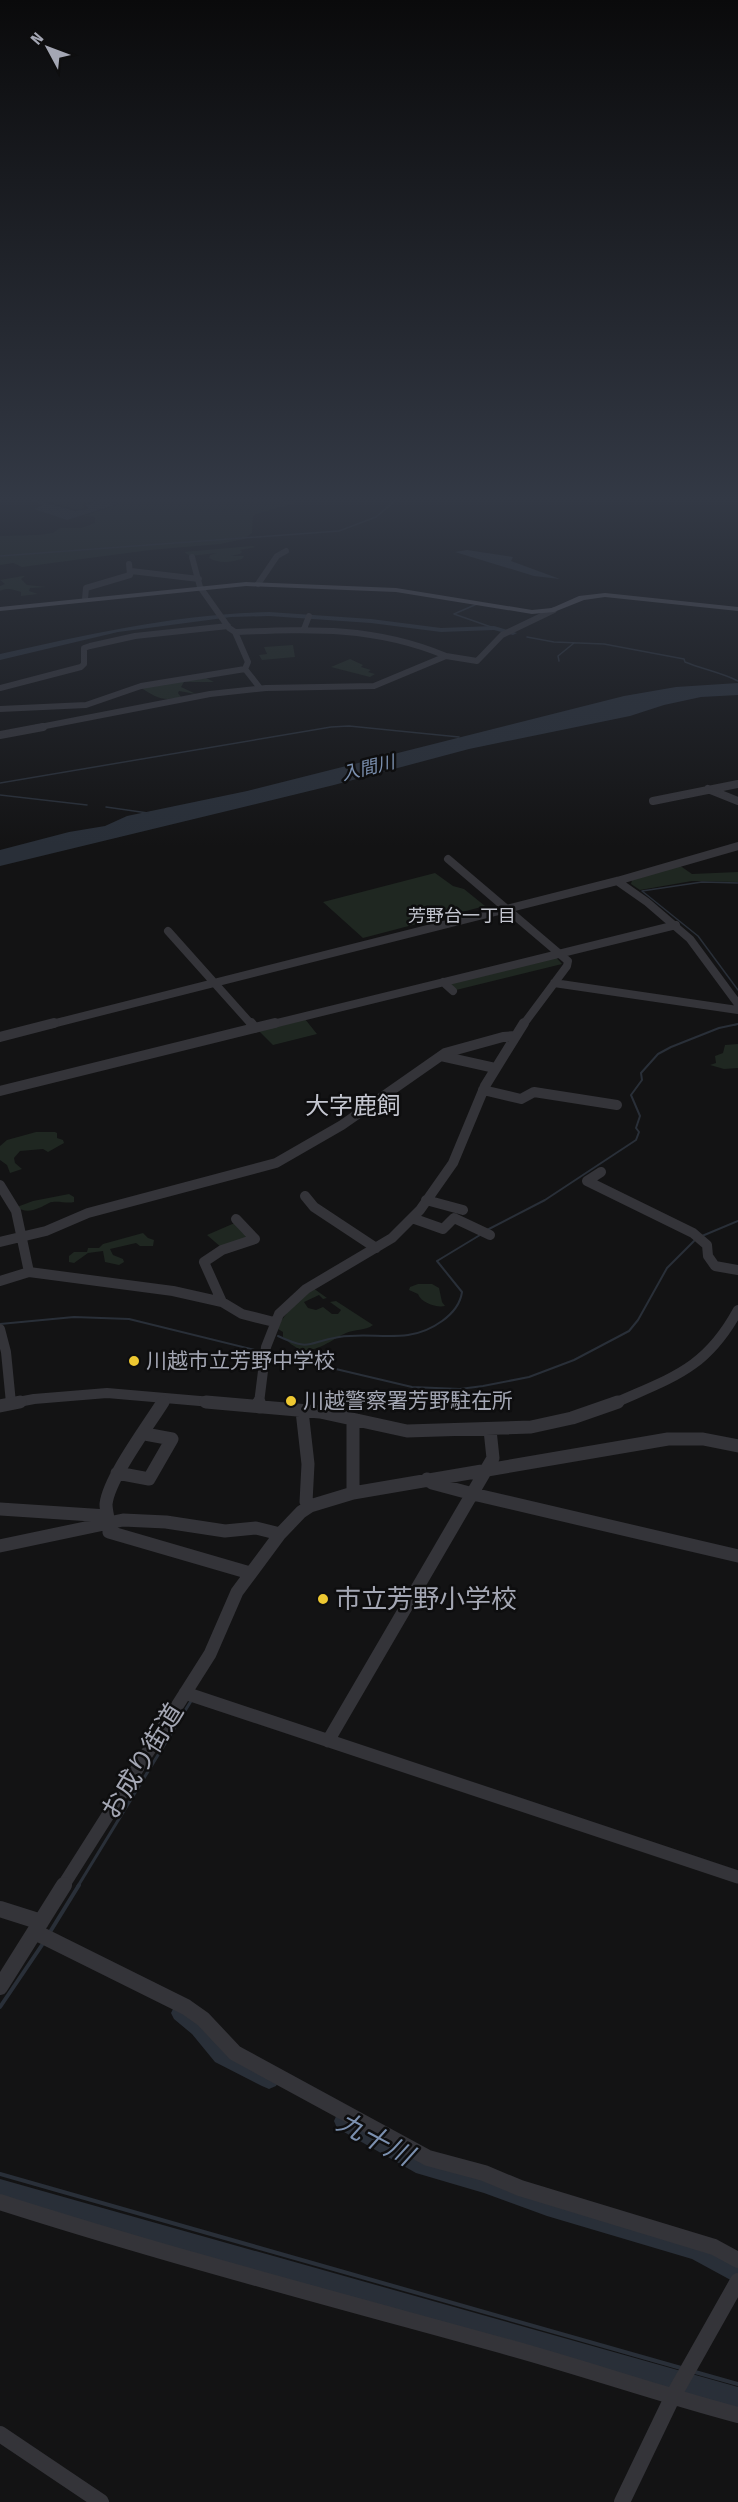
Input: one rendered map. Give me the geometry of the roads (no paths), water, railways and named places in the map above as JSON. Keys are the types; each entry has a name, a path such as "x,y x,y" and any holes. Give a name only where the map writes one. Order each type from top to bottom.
{"main road":[{"path":"542,612 548,612"}],"street":[{"path":"219,612 235,632 248,662 245,669"},
{"path":"235,632 303,628 355,630 417,644 446,656 477,661 508,632 548,612"},
{"path":"303,628 309,616"},
{"path":"0,688 81,667 84,664 84,648 90,646 135,636 228,626"},
{"path":"0,735 140,710 189,697 260,688 374,686 446,656"},
{"path":"245,669 260,688"},
{"path":"0,709 86,705 141,686 245,669"},
{"path":"653,801 738,784"},
{"path":"708,789 738,801"},
{"path":"0,1037 507,909 738,846"},
{"path":"259,1407 266,1353 274,1322 297,1296 392,1238 412,1218 454,1163 483,1090 495,1068 515,1036 567,966 568,962 560,953 448,859"},
{"path":"617,880 675,925 704,955 738,1004"},
{"path":"0,1091 675,925"},
{"path":"168,931 255,1028"},
{"path":"443,982 453,992"},
{"path":"554,983 738,1010"},
{"path":"0,1242 46,1231 88,1213 276,1164 342,1125 441,1056 456,1049 515,1036"},
{"path":"441,1056 495,1068"},
{"path":"483,1090 521,1099 534,1092 617,1106"},
{"path":"602,1172 587,1181 699,1238 709,1248 708,1256 711,1263 721,1268 738,1270"},
{"path":"0,1185 16,1211 29,1272"},
{"path":"305,1196 314,1207 376,1248"},
{"path":"426,1200 463,1210"},
{"path":"412,1218 443,1229 454,1218 490,1235"},
{"path":"222,1302 204,1262 222,1250 255,1239 236,1219"},
{"path":"0,1281 29,1272 173,1291 222,1302 242,1314 274,1322"},
{"path":"0,1329 6,1352 5,1405 34,1399 84,1394 165,1398 302,1411 407,1431 490,1430 531,1427 572,1418 663,1383 681,1374 711,1351 724,1336 738,1310"},
{"path":"165,1398 145,1434 117,1473 106,1506 109,1532 114,1536 250,1573"},
{"path":"302,1411 308,1464 306,1502 310,1506 353,1493 426,1479 668,1439 703,1439 738,1446"},
{"path":"353,1493 353,1424 356,1420"},
{"path":"328,1741 487,1469 494,1451 490,1430"},
{"path":"117,1473 149,1479 172,1439 145,1434"},
{"path":"426,1479 432,1483 473,1494 738,1556"},
{"name":"お成り街道","path":"0,1987 210,1654 237,1592 280,1534 310,1506"},
{"path":"0,1509 166,1522 225,1531 256,1528 280,1534"},
{"path":"0,1546 108,1518"},
{"path":"185,1693 738,1877"},
{"path":"0,1909 186,2007 203,2019 235,2053 428,2158 484,2173 520,2188 714,2247 738,2260"},
{"path":"0,2202 100,2234 280,2286 576,2366 672,2398 738,2415"},
{"path":"622,2502 672,2398 738,2281"},
{"path":"0,2434 101,2502"}],"water":[{"name":"入間川","path":"738,683 738,695 701,697 664,705 630,716 469,749 334,785 0,866 0,850 69,832 105,826 127,816 247,791 624,696 676,687"}],"waterway":[{"path":"459,612 454,614 494,628"},
{"path":"0,657 118,630 231,615 269,614 371,621 441,630 494,628 513,633"},
{"path":"527,637 554,642 604,644 684,659 685,662 738,681"},
{"path":"559,661 558,656 574,643"},
{"path":"0,783 331,727 349,726 459,737"},
{"path":"0,795 87,805"},
{"path":"106,807 148,813"},
{"path":"738,883 702,882 642,891 698,936 738,990"},
{"path":"487,1230 545,1200 636,1140 639,1132 636,1128 640,1116 631,1095 642,1080 641,1073 658,1054 719,1028 738,1024 734,1025"},
{"path":"702,1236 738,1221"},
{"path":"278,1336 304,1345 348,1336 408,1335 434,1326 455,1308 462,1292 437,1261 480,1235"},
{"path":"268,1353 412,1387 460,1389 529,1377 574,1360 629,1331 638,1320 667,1268 694,1241"},
{"path":"0,1324 74,1317 129,1319 263,1352"},
{"path":"78,1886 191,1701"},
{"path":"50,1932 79,1885"},
{"path":"0,2007 42,1945"},
{"name":"九十川","path":"181,2013 199,2028 222,2056 269,2080"},
{"name":"九十川","path":"344,2121 424,2166 484,2183 547,2206 697,2250 738,2273"},
{"path":"0,2174 681,2368"},
{"path":"0,2189 738,2399"},
{"path":"695,2372 738,2384"}],"place":[{"name":"川越市立芳野中学校","path":"134,1361"},
{"name":"川越警察署芳野駐在所","path":"291,1401"},
{"name":"市立芳野小学校","path":"323,1599"}],"district":[{"name":"芳野台一丁目","path":"462,916"},
{"name":"大字鹿飼","path":"353,1106"}]}
